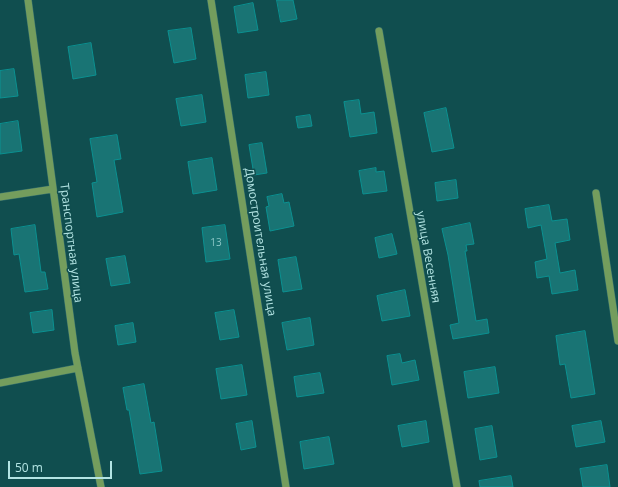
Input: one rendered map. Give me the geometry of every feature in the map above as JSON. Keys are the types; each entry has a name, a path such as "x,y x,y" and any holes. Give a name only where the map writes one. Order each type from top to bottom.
{"street":[{"name":"Транспортная улица","path":"28,0 78,368 101,487"},
{"name":"Домостроительная улица","path":"211,0 286,487"},
{"name":"улица Весенняя","path":"379,31 457,487"},
{"path":"0,197 53,189"},
{"path":"596,193 618,341"},
{"path":"0,383 78,368"}],"building":[{"path":"277,0 293,0 297,19 281,22"},
{"path":"253,3 258,30 238,33 234,7"},
{"path":"191,28 196,59 174,63 168,31"},
{"path":"91,43 96,75 73,79 68,47"},
{"path":"14,69 18,96 0,98 0,71"},
{"path":"266,72 269,95 248,98 245,75"},
{"path":"202,95 206,122 181,126 176,99"},
{"path":"359,100 361,114 374,112 377,133 350,137 344,102"},
{"path":"446,108 454,148 432,152 424,113"},
{"path":"310,115 312,126 298,128 296,117"},
{"path":"18,121 22,151 0,154 0,124"},
{"path":"117,135 121,159 114,160 123,212 97,217 92,183 97,182 90,139"},
{"path":"262,143 267,173 254,175 249,145"},
{"path":"212,158 217,190 193,194 188,162"},
{"path":"376,168 376,172 384,171 387,191 363,194 359,171"},
{"path":"456,180 458,198 437,201 435,183"},
{"path":"282,194 284,203 289,202 294,226 270,231 266,207 269,206 267,197"},
{"path":"549,205 552,221 567,219 570,240 555,243 560,273 575,270 578,290 552,294 549,276 537,278 535,262 547,259 541,225 528,228 525,209"},
{"path":"470,223 474,244 466,245 467,251 465,251 476,321 487,319 489,333 453,339 450,325 459,323 448,255 442,229"},
{"path":"35,225 41,272 45,272 48,289 25,292 19,254 14,255 11,229"},
{"path":"225,225 230,259 206,262 202,228"},
{"path":"392,234 397,254 379,258 375,238"},
{"path":"125,256 130,283 111,286 106,259"},
{"path":"296,257 302,289 283,292 278,260"},
{"path":"405,290 410,316 382,321 377,296"},
{"path":"52,310 54,330 33,333 30,313"},
{"path":"234,310 239,337 220,340 215,313"},
{"path":"310,318 314,345 287,350 282,323"},
{"path":"133,323 136,342 118,345 115,326"},
{"path":"585,331 595,394 571,398 565,364 560,365 556,336"},
{"path":"400,354 402,363 415,360 419,380 392,385 387,356"},
{"path":"242,365 247,395 221,399 216,369"},
{"path":"495,367 499,393 468,398 464,372"},
{"path":"320,373 324,393 297,397 294,377"},
{"path":"144,384 151,423 154,422 162,471 140,474 129,410 127,410 123,388"},
{"path":"252,421 256,447 241,450 236,424"},
{"path":"426,421 429,442 402,447 398,426"},
{"path":"601,421 605,442 576,447 572,426"},
{"path":"492,426 497,457 480,460 475,429"},
{"path":"329,437 334,464 304,469 300,442"},
{"path":"607,465 610,487 583,487 580,469"},
{"path":"511,476 513,487 480,487 479,481"}]}
